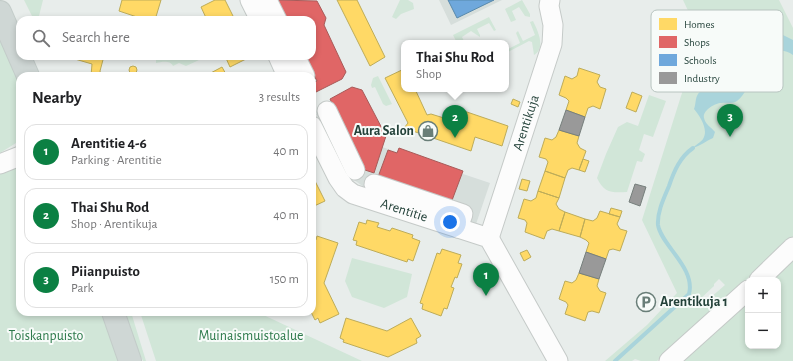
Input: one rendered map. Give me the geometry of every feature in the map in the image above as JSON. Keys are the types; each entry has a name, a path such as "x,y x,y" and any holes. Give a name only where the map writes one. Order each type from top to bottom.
{"main road":[{"path":"0,12 16,49"},
{"path":"21,60 26,72"},
{"path":"114,316 130,361"}],"street":[{"path":"256,1 259,16"},
{"path":"256,1 273,16"},
{"name":"Arentikuja","path":"489,238 552,44 553,25 550,3"},
{"path":"280,60 285,72"},
{"path":"297,60 303,72"},
{"path":"327,111 358,178 463,214 458,228"},
{"name":"Arentitie","path":"316,131 358,178 345,188 354,194 489,238"},
{"path":"0,164 16,158"},
{"path":"489,238 558,361"},
{"path":"762,277 793,247"},
{"path":"669,361 745,293"}],"shaded area":[{"path":"439,0 502,0 451,25"},
{"path":"356,94 382,147 490,183 475,227 368,190 350,177 341,164 316,114"}],"green space":[{"path":"24,0 43,0 39,16 32,16"},
{"path":"400,0 408,0 413,3 414,9 401,14 396,19 392,17"},
{"path":"522,0 530,14 530,17 525,16 519,7 512,11 516,20 511,22 505,9"},
{"path":"683,0 779,0 793,28 793,237 749,277 745,277 745,281 657,361 641,361 635,359 632,361 605,361 647,325 677,293 642,220 682,92 783,92 783,10 688,10","holes":["719,279 725,285 702,305 698,301 714,286"]},
{"path":"489,17 496,30 494,31 489,23 477,29 480,37 471,31 462,37 464,40 456,40 453,35"},
{"path":"533,21 540,39 540,48 538,52 534,55 532,42 529,41 509,51 509,48 520,43 516,33 518,31 523,41 535,35 530,22"},
{"path":"0,36 16,74 16,143 0,153"},
{"path":"156,60 199,60 186,66 179,63 173,66 168,62 156,63"},
{"path":"378,76 392,104 386,106 383,104 375,87 372,88 371,85 373,78"},
{"path":"649,95 666,101 653,137 644,134 639,150 645,154 642,162 637,161 627,192 609,191 603,187 597,178 606,154 618,127 627,122 638,126"},
{"name":"Toiskanpuisto","path":"16,168 16,316 107,316 121,361 0,361 0,174"},
{"path":"352,258 412,274 407,297 384,308 352,297 345,281"},
{"path":"793,258 793,361 684,361 745,304 745,349 781,349 781,277 773,277"},
{"path":"124,316 132,316 146,361 143,361 133,342"},
{"name":"Muinaismuistoalue","path":"141,316 266,316 362,361 156,361"}],"water":[{"path":"783,35 793,40 793,55 783,51"},
{"path":"700,92 745,92 737,101 718,103 707,110 704,118 715,132 713,138 693,148 703,139 705,135 701,119 694,109 698,94"}],"building: Homes":[{"path":"122,0 161,0 156,16 134,16 119,11"},
{"path":"215,0 225,0 233,16 205,16 201,7"},
{"path":"337,0 357,0 385,57 370,66"},
{"path":"78,60 103,60 100,72 91,72 92,64"},
{"path":"227,60 244,60 230,67"},
{"path":"130,67 136,67 136,72 130,72"},
{"path":"222,67 225,72 213,72"},
{"path":"579,68 600,75 597,82 600,87 606,89 600,109 593,106 588,108 585,117 566,110 569,101 559,95 565,76 572,79 577,76"},
{"path":"401,70 401,92 416,92 427,115 431,114 460,123 464,111 508,126 502,146 475,137 471,151 404,128 408,123 385,78"},
{"path":"632,92 642,96 636,112 626,108"},
{"path":"513,99 520,102 518,107 511,104"},
{"path":"559,130 579,136 577,143 580,148 586,151 579,170 572,168 568,170 565,178 545,171 548,162 546,159 539,157 545,138 552,140 556,137"},
{"path":"583,159 589,161 585,172 579,170"},
{"path":"545,171 565,178 559,198 538,191"},
{"path":"522,179 530,181 527,191 519,189"},
{"path":"316,183 325,201 316,205"},
{"path":"538,191 559,198 556,204 559,209 565,212 559,231 552,229 547,231 544,239 525,232 527,223 525,220 518,218 524,199 531,201 536,198"},
{"path":"611,208 622,211 620,217 609,214"},
{"path":"600,211 620,217 617,224 620,229 627,231 620,251 613,249 609,250 606,259 586,252 589,243 580,237 585,219 593,221 597,218"},
{"path":"565,212 585,219 580,237 559,231"},
{"path":"367,220 379,223 377,227 390,231 392,228 413,235 412,238 420,241 413,261 408,259 407,262 356,245 357,241 353,240 359,222 366,224"},
{"path":"317,236 338,243 324,283 339,314 320,323 318,318 315,320 313,316 316,316"},
{"path":"442,249 461,255 458,263 462,264 457,278 455,277 451,287 454,288 447,309 444,308 441,316 422,309 423,304 420,303 437,253 440,254"},
{"path":"527,250 531,257 524,261 520,253"},
{"path":"579,273 599,279 597,286 600,291 606,293 599,313 592,311 588,312 585,321 565,314 568,305 566,302 559,299 565,281 572,283 576,280"},
{"path":"346,318 387,331 411,318 421,336 416,339 417,343 388,357 343,342 344,340 340,338"}],"building: Shops":[{"path":"277,0 317,1 326,18 324,25 346,72 342,79 316,92 316,72 312,72 306,60 316,60 316,16 284,16"},
{"path":"352,87 362,90 386,136 374,173 365,170 330,99"},
{"path":"399,148 463,171 451,203 378,177 388,150 397,153"}],"building: Schools":[{"path":"448,0 494,0 457,18"}],"building: Industry":[{"path":"566,110 585,117 579,136 559,130"},
{"path":"635,184 646,187 640,206 629,202"},
{"path":"586,252 606,259 599,279 579,273"}],"waterway":[{"path":"615,361 689,294 690,284 688,275 660,233 658,220 661,205 675,170 684,156 693,148"}],"place":[{"name":"Aura Salon","path":"428,131"},
{"name":"Piianpuisto","path":"730,137"},
{"name":"Thai Shu Rod","path":"455,138"},
{"name":"Arentitie 4-6","path":"486,296"},
{"name":"Arentikuja 1","path":"646,302"}]}
